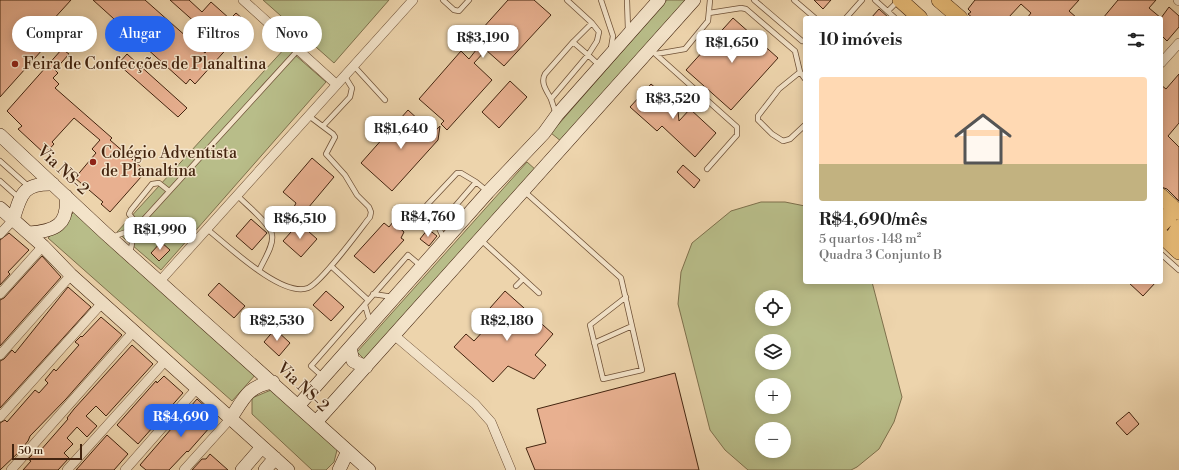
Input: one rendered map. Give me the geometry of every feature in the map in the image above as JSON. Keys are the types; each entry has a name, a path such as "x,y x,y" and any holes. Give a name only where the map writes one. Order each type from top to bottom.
{"main road":[{"path":"900,0 918,16"},
{"path":"942,1 958,16"},
{"path":"1163,223 1170,216 1170,204"},
{"path":"1168,246 1174,232 1179,227"}],"street":[{"path":"243,0 262,17"},
{"path":"160,281 413,0"},
{"path":"298,406 488,192 524,156 557,115 659,0"},
{"path":"316,422 560,149 654,52 694,0"},
{"path":"1163,61 1179,43"},
{"path":"300,52 336,84"},
{"path":"544,133 549,145 560,149"},
{"name":"Via NS-2","path":"0,135 111,238 273,382 369,470"},
{"path":"524,156 536,157 540,161 541,171"},
{"path":"0,234 13,220 19,198 22,193 33,185 53,184"},
{"path":"29,233 46,232 56,228 64,216 66,196"},
{"path":"0,208 43,246 102,304 288,470"},
{"path":"0,294 43,246"},
{"path":"0,355 71,275"},
{"path":"0,417 102,304"},
{"path":"11,470 134,331"},
{"path":"394,335 475,404 491,422 510,470"},
{"path":"350,348 353,361 366,367"},
{"path":"67,470 166,360"},
{"path":"184,470 231,418 251,389 261,384 273,382"},
{"path":"125,470 197,388"},
{"path":"242,470 262,447"},
{"path":"339,470 348,451"},
{"path":"265,470 275,458"}],"lane":[{"path":"443,0 454,10 459,11 469,0"},
{"path":"551,99 588,55 597,41 598,32 592,24 567,0"},
{"path":"601,0 613,36 610,54"},
{"path":"627,0 628,35"},
{"path":"654,52 685,49 708,21 710,0"},
{"path":"754,0 802,41"},
{"path":"794,0 813,16"},
{"path":"848,16 862,0"},
{"path":"875,0 893,16"},
{"path":"888,11 900,0"},
{"path":"709,13 741,8 746,9 795,51 800,72 803,76"},
{"path":"557,115 542,79 573,42 592,24"},
{"path":"573,42 600,66"},
{"path":"111,238 137,227 296,52"},
{"path":"654,52 737,127 737,135 707,169"},
{"path":"354,65 385,100"},
{"path":"800,72 779,89 758,116 758,120 772,134 783,141 790,139 803,127"},
{"path":"323,126 350,97 352,88 344,75"},
{"path":"207,229 259,271 288,288 298,290 310,288 332,266 370,217 371,212 369,207 357,195 345,175 326,154 335,137 323,126 308,116"},
{"path":"0,160 30,187"},
{"path":"445,240 438,226 427,211 427,205 457,173 461,172 488,192"},
{"path":"0,182 19,198"},
{"path":"438,226 476,182"},
{"path":"130,255 137,227 129,214 131,210 152,184 159,183 169,191"},
{"path":"523,190 621,278 626,297 642,370 603,379 590,325 626,297"},
{"path":"237,195 270,228 273,236 271,245 259,271"},
{"path":"480,239 539,293"},
{"path":"1168,246 1179,270"},
{"path":"323,377 312,366 373,294 408,255 422,266"},
{"path":"332,266 368,300"},
{"path":"516,286 523,278"},
{"path":"373,294 395,297"},
{"path":"365,305 370,324"},
{"path":"594,343 632,326"}],"green space":[{"path":"263,0 389,0 334,63 322,52 322,16 281,16"},
{"path":"667,0 687,0 562,142 551,133"},
{"path":"281,52 292,52 326,82 161,270 117,232"},
{"path":"527,162 536,170 365,360 357,352"},
{"path":"761,202 785,202 803,206 803,284 873,284 902,397 894,422 879,449 851,470 748,470 725,450 710,430 678,304 681,272 692,243 731,211"},
{"path":"76,210 257,373 232,401 48,238"},
{"path":"271,390 315,428 337,450 334,462 326,470 312,470 252,414 252,398"}],"building":[{"path":"0,0 71,0 56,16 12,16 12,52 40,52 0,97"},
{"path":"93,0 145,0 163,16 111,16"},
{"path":"170,0 189,0 202,12 211,2 227,16 188,16"},
{"path":"508,0 534,0 551,15 504,66 486,50 474,63 492,80 447,130 441,124 444,121 419,99 461,51 469,59 480,45 473,39"},
{"path":"814,0 831,0 823,9"},
{"path":"975,0 1079,0 1069,11 1075,16 1029,16 1031,13 1021,4 1010,16 970,16 968,14 971,12 968,9"},
{"path":"1118,0 1156,0 1149,8 1159,16 1105,16"},
{"path":"1169,7 1179,16 1179,27 1167,41 1163,37 1162,16"},
{"path":"879,9 887,16 873,16"},
{"path":"733,18 778,58 731,110 686,70"},
{"path":"175,26 183,34 183,52 224,52 195,84 190,79 186,84 151,52 175,52"},
{"path":"59,52 66,52 69,54 55,70 58,73 53,78 59,84 55,88 112,138 110,140 141,167 136,172 141,177 110,212 101,204 103,202 75,178 96,153 92,149 100,140 74,118 52,142 54,144 45,154 18,129 22,126 7,111"},
{"path":"127,54 187,108 178,117 118,64"},
{"path":"1179,74 1179,123 1168,136 1179,147 1179,201 1167,189 1163,188 1163,87 1166,89"},
{"path":"510,81 527,97 499,128 482,112"},
{"path":"651,84 665,96 675,97 677,101 679,121 690,109 716,133 695,157 662,126 657,131 630,107"},
{"path":"408,110 433,133 440,126 438,140 392,191 361,163"},
{"path":"312,158 334,177 303,214 294,207 296,203 283,192"},
{"path":"683,165 700,180 694,188 677,172"},
{"path":"251,219 267,233 252,250 236,236"},
{"path":"393,222 404,232 401,238 404,240 374,273 354,256 384,223 389,227"},
{"path":"299,223 317,239 301,257 283,241"},
{"path":"428,229 437,236 429,246 420,239"},
{"path":"9,233 29,250 8,272 10,274 0,285 0,240"},
{"path":"161,242 170,250 159,261 151,253"},
{"path":"42,256 61,277 0,346 0,300 4,298"},
{"path":"219,283 245,306 234,318 208,295"},
{"path":"1130,284 1154,284 1143,296"},
{"path":"68,287 91,307 0,408 0,361 4,359 12,350 15,353"},
{"path":"326,291 344,307 331,321 313,305"},
{"path":"505,291 553,334 535,355 546,365 534,379 508,366 493,382 454,347 466,334 474,341 498,315 490,308"},
{"path":"101,317 122,335 66,399 30,436 19,452 0,470 0,423 5,420 7,422 35,390 39,393 48,383 45,380 54,369 56,371 79,345 75,342 81,336 82,337"},
{"path":"275,329 290,343 279,356 264,342"},
{"path":"132,345 153,364 106,416 96,406 86,416 97,426 87,437 77,427 67,438 73,444 64,453 69,458 58,470 23,470 31,461 28,459 38,449 40,451 68,419 67,418 74,409"},
{"path":"675,373 699,470 535,470 526,448 546,443 537,409"},
{"path":"164,376 183,393 138,444 117,425 156,381 157,383"},
{"path":"197,399 218,418 188,452 187,451 169,470 146,470 140,465"},
{"path":"1129,412 1139,424 1127,435 1116,423"},
{"path":"107,435 128,454 114,470 76,470"},
{"path":"210,454 228,470 192,470 202,459 206,459"}],"place":[{"name":"Feira de Confecções de Planaltina","path":"15,64"},
{"name":"Colégio Adventista de Planaltina","path":"93,162"}]}
